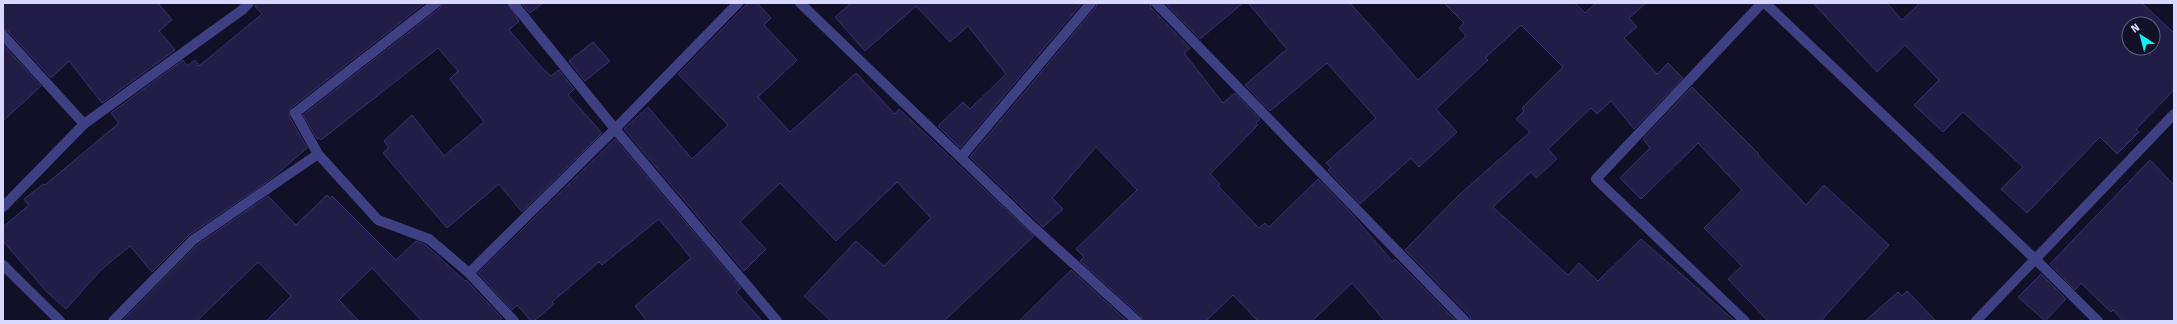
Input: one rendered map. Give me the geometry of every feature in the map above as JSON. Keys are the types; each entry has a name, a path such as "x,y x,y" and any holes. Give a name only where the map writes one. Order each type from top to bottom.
{"street":[{"path":"436,3 295,113 318,154 378,220 429,238 469,273 514,321"},
{"path":"513,3 615,130 777,321"},
{"path":"469,273 615,130 738,3"},
{"path":"800,3 1032,226 1137,321"},
{"path":"961,157 1091,3"},
{"path":"1156,3 1465,321"},
{"path":"1745,321 1596,179 1763,3 2035,259 2098,321"},
{"path":"3,207 84,124 243,5"},
{"path":"3,35 84,124"},
{"path":"1976,321 2174,114"},
{"path":"113,321 193,240 318,154"},
{"path":"5,271 60,321"}],"building":[{"path":"3,3 158,3 172,20 159,31 175,50 102,103 69,61 51,78 8,31 3,29"},
{"path":"255,3 425,3 291,108 289,116 307,148 271,179 189,235 152,272 130,246 101,270 66,309 47,292 3,241 3,227 29,205 24,199 43,184 45,185 119,123 111,113 183,60 187,66 195,60 199,66 262,14 255,6"},
{"path":"442,3 507,3 519,21 509,30 551,76 559,70 574,89 568,95 602,133 522,212 499,184 447,228 383,153 389,148 384,141 412,115 444,156 484,122 450,79 458,71 438,48 321,140 319,138 317,139 303,115 440,8"},
{"path":"521,3 543,3 530,13"},
{"path":"748,3 757,3 771,18 764,25 797,60 758,97 790,132 856,73 895,114 899,109 1034,236 944,321 831,321 804,296 856,241 884,266 931,218 897,182 836,241 780,183 740,222 766,249 744,271 624,129 648,107 692,159 728,125 678,74"},
{"path":"851,3 1082,3 960,148 938,126 963,102 970,109 1006,74 968,26 950,42 916,6 865,51 835,17"},
{"path":"1097,3 1150,3 1151,8 1190,48 1184,53 1223,103 1235,93 1260,119 1256,123 1258,125 1210,174 1220,184 1218,186 1259,228 1265,223 1269,227 1318,179 1351,213 1393,262 1395,259 1456,321 1385,321 1352,283 1312,321 1258,321 1233,295 1206,321 1143,321 1141,316 1080,261 1084,257 1076,249 1137,190 1096,147 1052,198 1063,209 1043,227 970,157 1096,7"},
{"path":"1165,3 1243,3 1200,39"},
{"path":"1248,3 1350,3 1418,80 1466,36 1459,28 1464,23 1444,3 1575,3 1585,13 1596,3 1646,3 1629,18 1637,27 1624,38 1657,74 1668,63 1683,78 1634,129 1611,101 1597,114 1591,108 1548,149 1557,159 1536,178 1531,172 1493,207 1568,275 1579,263 1598,281 1641,239 1735,321 1471,321 1470,316 1405,250 1458,196 1530,132 1516,119 1524,111 1522,108 1563,67 1521,25 1485,58 1488,60 1436,109 1457,132 1419,167 1411,158 1360,204 1328,170 1331,168 1326,163 1376,118 1327,63 1270,111 1245,85 1287,49"},
{"path":"1813,3 1887,3 1902,20 1920,3 2142,3 2156,16 2121,16 2121,56 2161,56 2161,21 2174,33 2174,90 2136,129 2139,132 2117,154 2100,137 2027,213 2001,189 2023,167 1963,112 1943,132 1914,105 1939,80 1905,45 1877,72"},
{"path":"593,42 610,61 585,81 569,61"},
{"path":"3,45 41,86 3,121"},
{"path":"1692,87 1759,154 1758,155 1806,205 1824,185 1889,245 1821,321 1768,321 1728,279 1742,266 1704,228 1742,190 1698,143 1641,199 1620,178 1650,148 1643,139"},
{"path":"615,139 741,288 736,292 762,321 647,321 635,306 691,258 659,219 602,265 599,262 552,302 554,304 534,321 531,321 517,305 512,310 478,273"},
{"path":"2150,160 2174,185 2174,321 2123,321 2113,310 2111,312 2081,283 2075,290 2050,264"},
{"path":"327,195 330,198 332,196 396,260 416,241 426,245 465,281 466,280 502,318 499,321 422,321 372,268 339,300 359,321 266,321 291,296 258,262 197,321 122,321 197,245 268,196 296,225"},
{"path":"1071,270 1127,321 1019,321"},
{"path":"2041,274 2066,299 2045,321 2018,297"},
{"path":"1907,291 1936,321 1865,321 1898,292 1902,296"}]}
